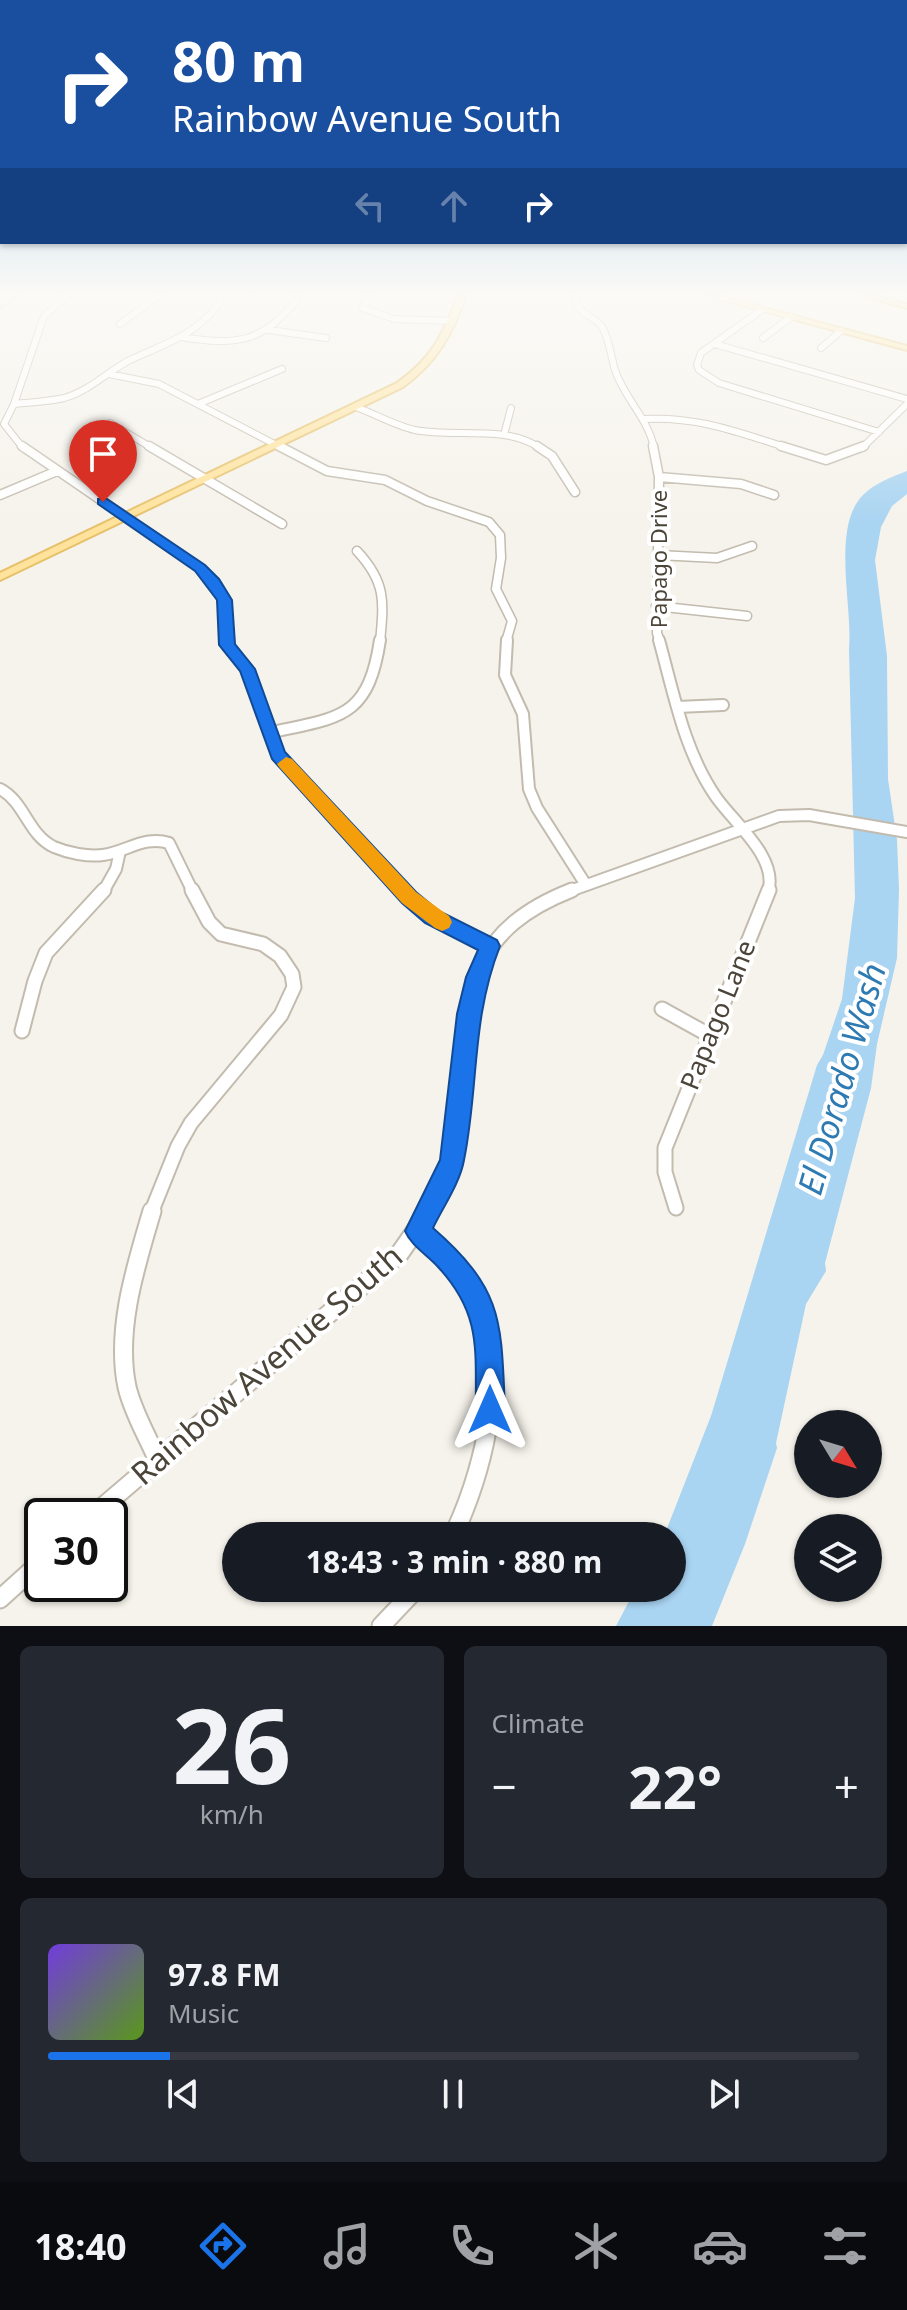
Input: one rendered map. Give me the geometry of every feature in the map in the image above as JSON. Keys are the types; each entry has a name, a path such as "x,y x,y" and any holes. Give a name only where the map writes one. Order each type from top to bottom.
{"main road":[{"path":"0,577 356,407 420,372"}],"street":[{"path":"25,372 4,424 24,449 200,568 214,582 224,600 227,645 247,669 278,755 409,898 432,917 489,946"},
{"path":"14,404 76,394 112,372"},
{"path":"198,404 275,372"},
{"name":"Papago Drive","path":"615,372 651,434 659,477 657,633 677,707 700,773 740,829"},
{"path":"704,372 713,380 879,432"},
{"path":"644,419 677,417 699,420 826,460 862,448 907,402 807,372"},
{"path":"109,374 151,381 327,471 385,480 427,501 478,516 496,529 500,535 501,558 496,589 512,621 504,651 505,675 523,714 529,789 537,808 586,885"},
{"path":"356,407 414,430 504,435 531,442 544,449 575,492"},
{"path":"504,435 511,408"},
{"path":"110,423 282,524"},
{"path":"0,438 12,434"},
{"path":"0,495 57,471"},
{"path":"659,477 741,484 774,495"},
{"path":"658,555 718,560 752,546"},
{"path":"269,733 341,713 365,695 370,686 375,669 381,585 357,551"},
{"path":"656,606 747,616"},
{"path":"677,707 723,705"},
{"path":"0,789 15,798 31,829 55,848 101,855 149,841 169,843 214,928 240,942 262,944 278,953 288,966 294,984 292,997 281,1015 190,1124 174,1153 150,1223 131,1290 123,1338 126,1386 158,1461"},
{"name":"Rainbow Avenue South","path":"114,1498 400,1253 418,1231 452,1162 468,1014 477,977 489,946 508,926 530,910 586,885 779,816 809,815 907,832"},
{"name":"Papago Lane","path":"676,1208 665,1172 665,1148 770,887 764,858 740,829"},
{"path":"22,1031 43,957 58,934 112,883 120,851"},
{"path":"662,1009 709,1035"},
{"path":"418,1231 448,1258 478,1297 488,1335 490,1410 481,1462 458,1522"},
{"path":"0,1599 24,1577"},
{"path":"381,1626 404,1602"}],"water":[{"name":"El Dorado Wash","path":"907,471 907,494 892,506 881,527 875,560 887,656 888,779 897,840 899,889 897,958 877,1044 871,1088 825,1263 826,1271 806,1304 777,1448 745,1544 712,1626 616,1626 629,1602 686,1602 686,1522 669,1522 711,1416 817,1065 842,999 855,898 846,547 853,509 863,495 878,484"}],"slow traffic":[{"path":"286,764 409,898 442,922"}],"route":[{"path":"103,502 200,568 214,582 224,600 227,645 247,669 254,684 278,755 409,898 432,917 489,946 468,1014 452,1162 418,1231 448,1258 478,1297 488,1335 490,1410"}]}
